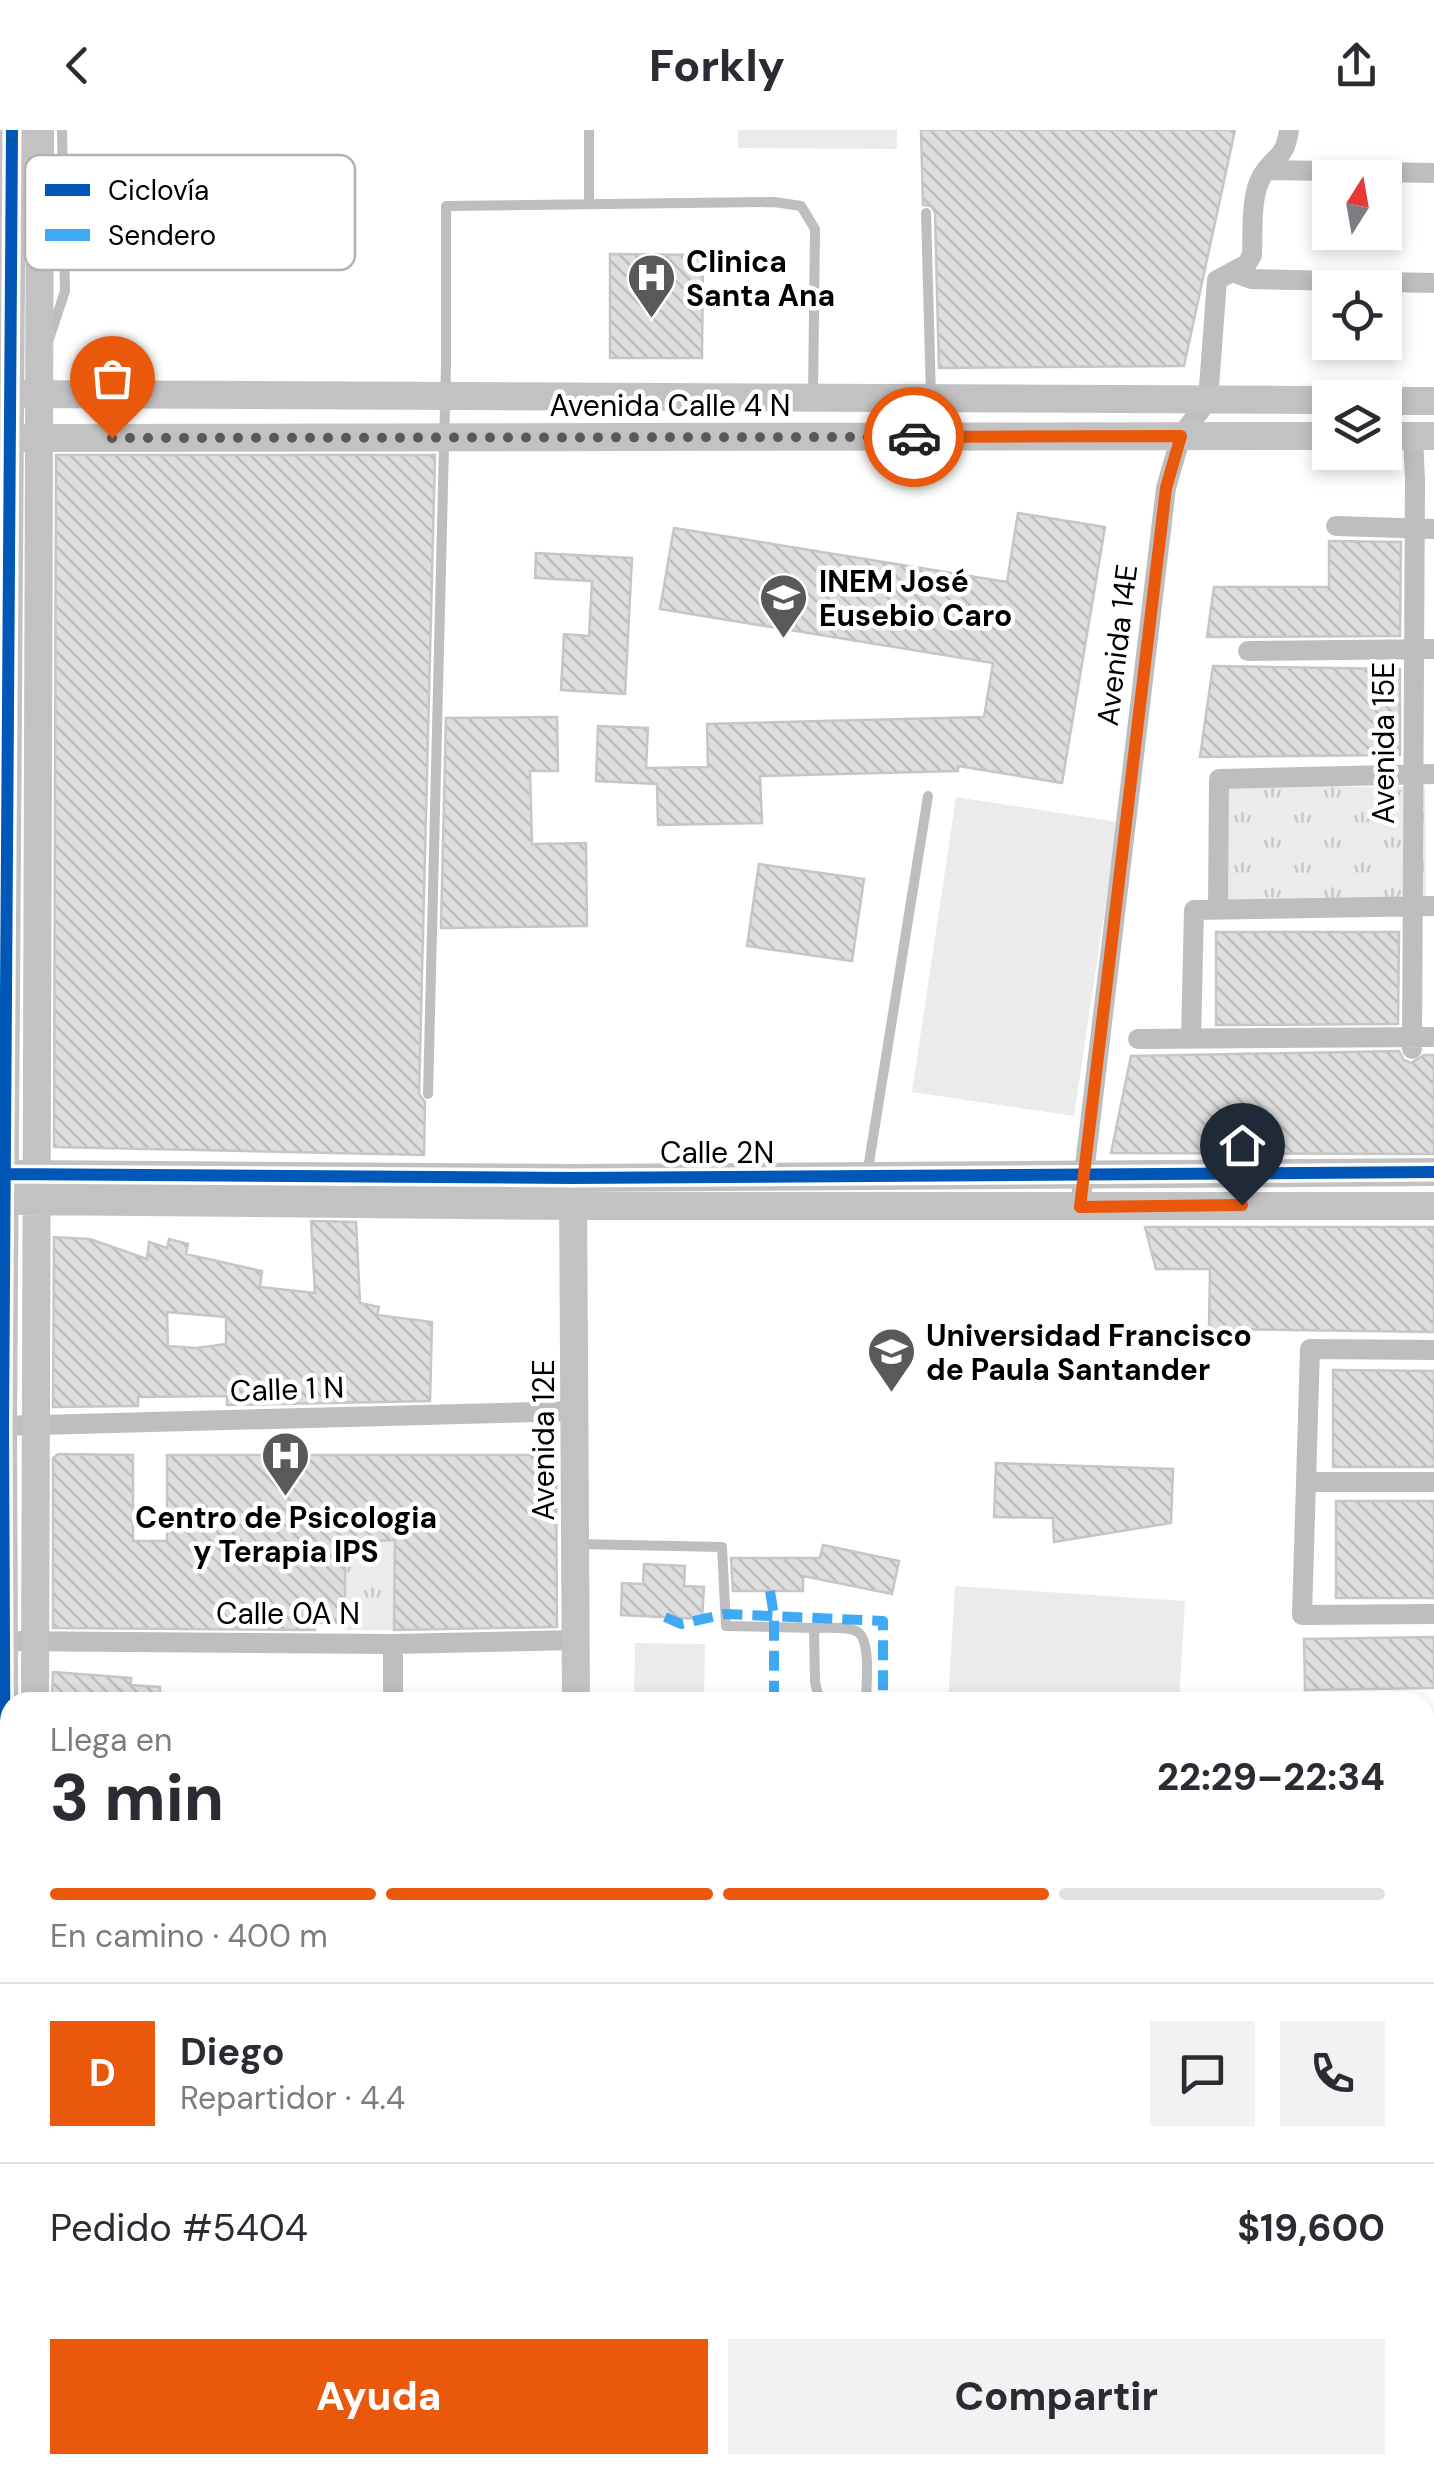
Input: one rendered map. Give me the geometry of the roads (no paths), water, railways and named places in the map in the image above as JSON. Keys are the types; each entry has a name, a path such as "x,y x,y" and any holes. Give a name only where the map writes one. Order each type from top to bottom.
{"street":[{"path":"3,1692 3,434 16,390 12,130"},
{"path":"40,130 40,155"},
{"path":"1208,400 1217,280 1247,264 1252,255 1257,190 1267,170 1287,146 1289,130"},
{"path":"1267,170 1434,173"},
{"path":"16,390 38,358 39,270"},
{"path":"1228,274 1252,279 1434,283"},
{"path":"16,390 38,438 35,1692"},
{"name":"Avenida Calle 4 N","path":"16,390 1312,400"},
{"path":"594,396 594,437"},
{"path":"927,437 928,398"},
{"name":"Avenida 14E","path":"1080,1207 1166,488 1181,436 1208,400"},
{"path":"1402,400 1434,401"},
{"name":"Avenida Calle 4 N","path":"3,434 38,438 1312,436"},
{"name":"Avenida 15E","path":"1411,436 1424,529 1423,649 1412,774 1412,1043"},
{"path":"1336,526 1424,529"},
{"path":"1248,651 1423,649"},
{"path":"1218,909 1219,779 1434,774"},
{"path":"1191,1040 1194,910 1434,906"},
{"path":"1138,1039 1412,1043 1434,1036"},
{"path":"1242,1172 1242,1205"},
{"name":"Calle 2N","path":"2,1188 572,1178 1434,1172"},
{"name":"Avenida 12E","path":"572,1178 576,1692"},
{"name":"Calle 2N","path":"37,1188 574,1206 1434,1206"},
{"path":"1434,1350 1310,1349 1302,1615 1434,1614"},
{"name":"Calle 1 N","path":"2,1426 575,1411"},
{"path":"1306,1482 1434,1482"},
{"name":"Calle 0A N","path":"2,1641 393,1644 576,1640"},
{"path":"393,1644 393,1692"}],"lane":[{"path":"62,130 63,155"},
{"path":"588,204 589,130"},
{"path":"428,1094 446,206 774,202 801,206 812,220 816,238 813,398"},
{"path":"926,213 928,398"},
{"path":"38,358 52,333 66,291 65,270"},
{"path":"866,1176 928,796"},
{"path":"575,1544 722,1547 726,1626 852,1629 865,1639 866,1692"},
{"path":"814,1628 818,1692"}],"place":[{"name":"Clinica Santa Ana","path":"651,320"},
{"name":"INEM José Eusebio Caro","path":"784,640"},
{"name":"Universidad Francisco de Paula Santander","path":"891,1394"},
{"name":"Centro de Psicologia y Terapia IPS","path":"286,1498"}]}
